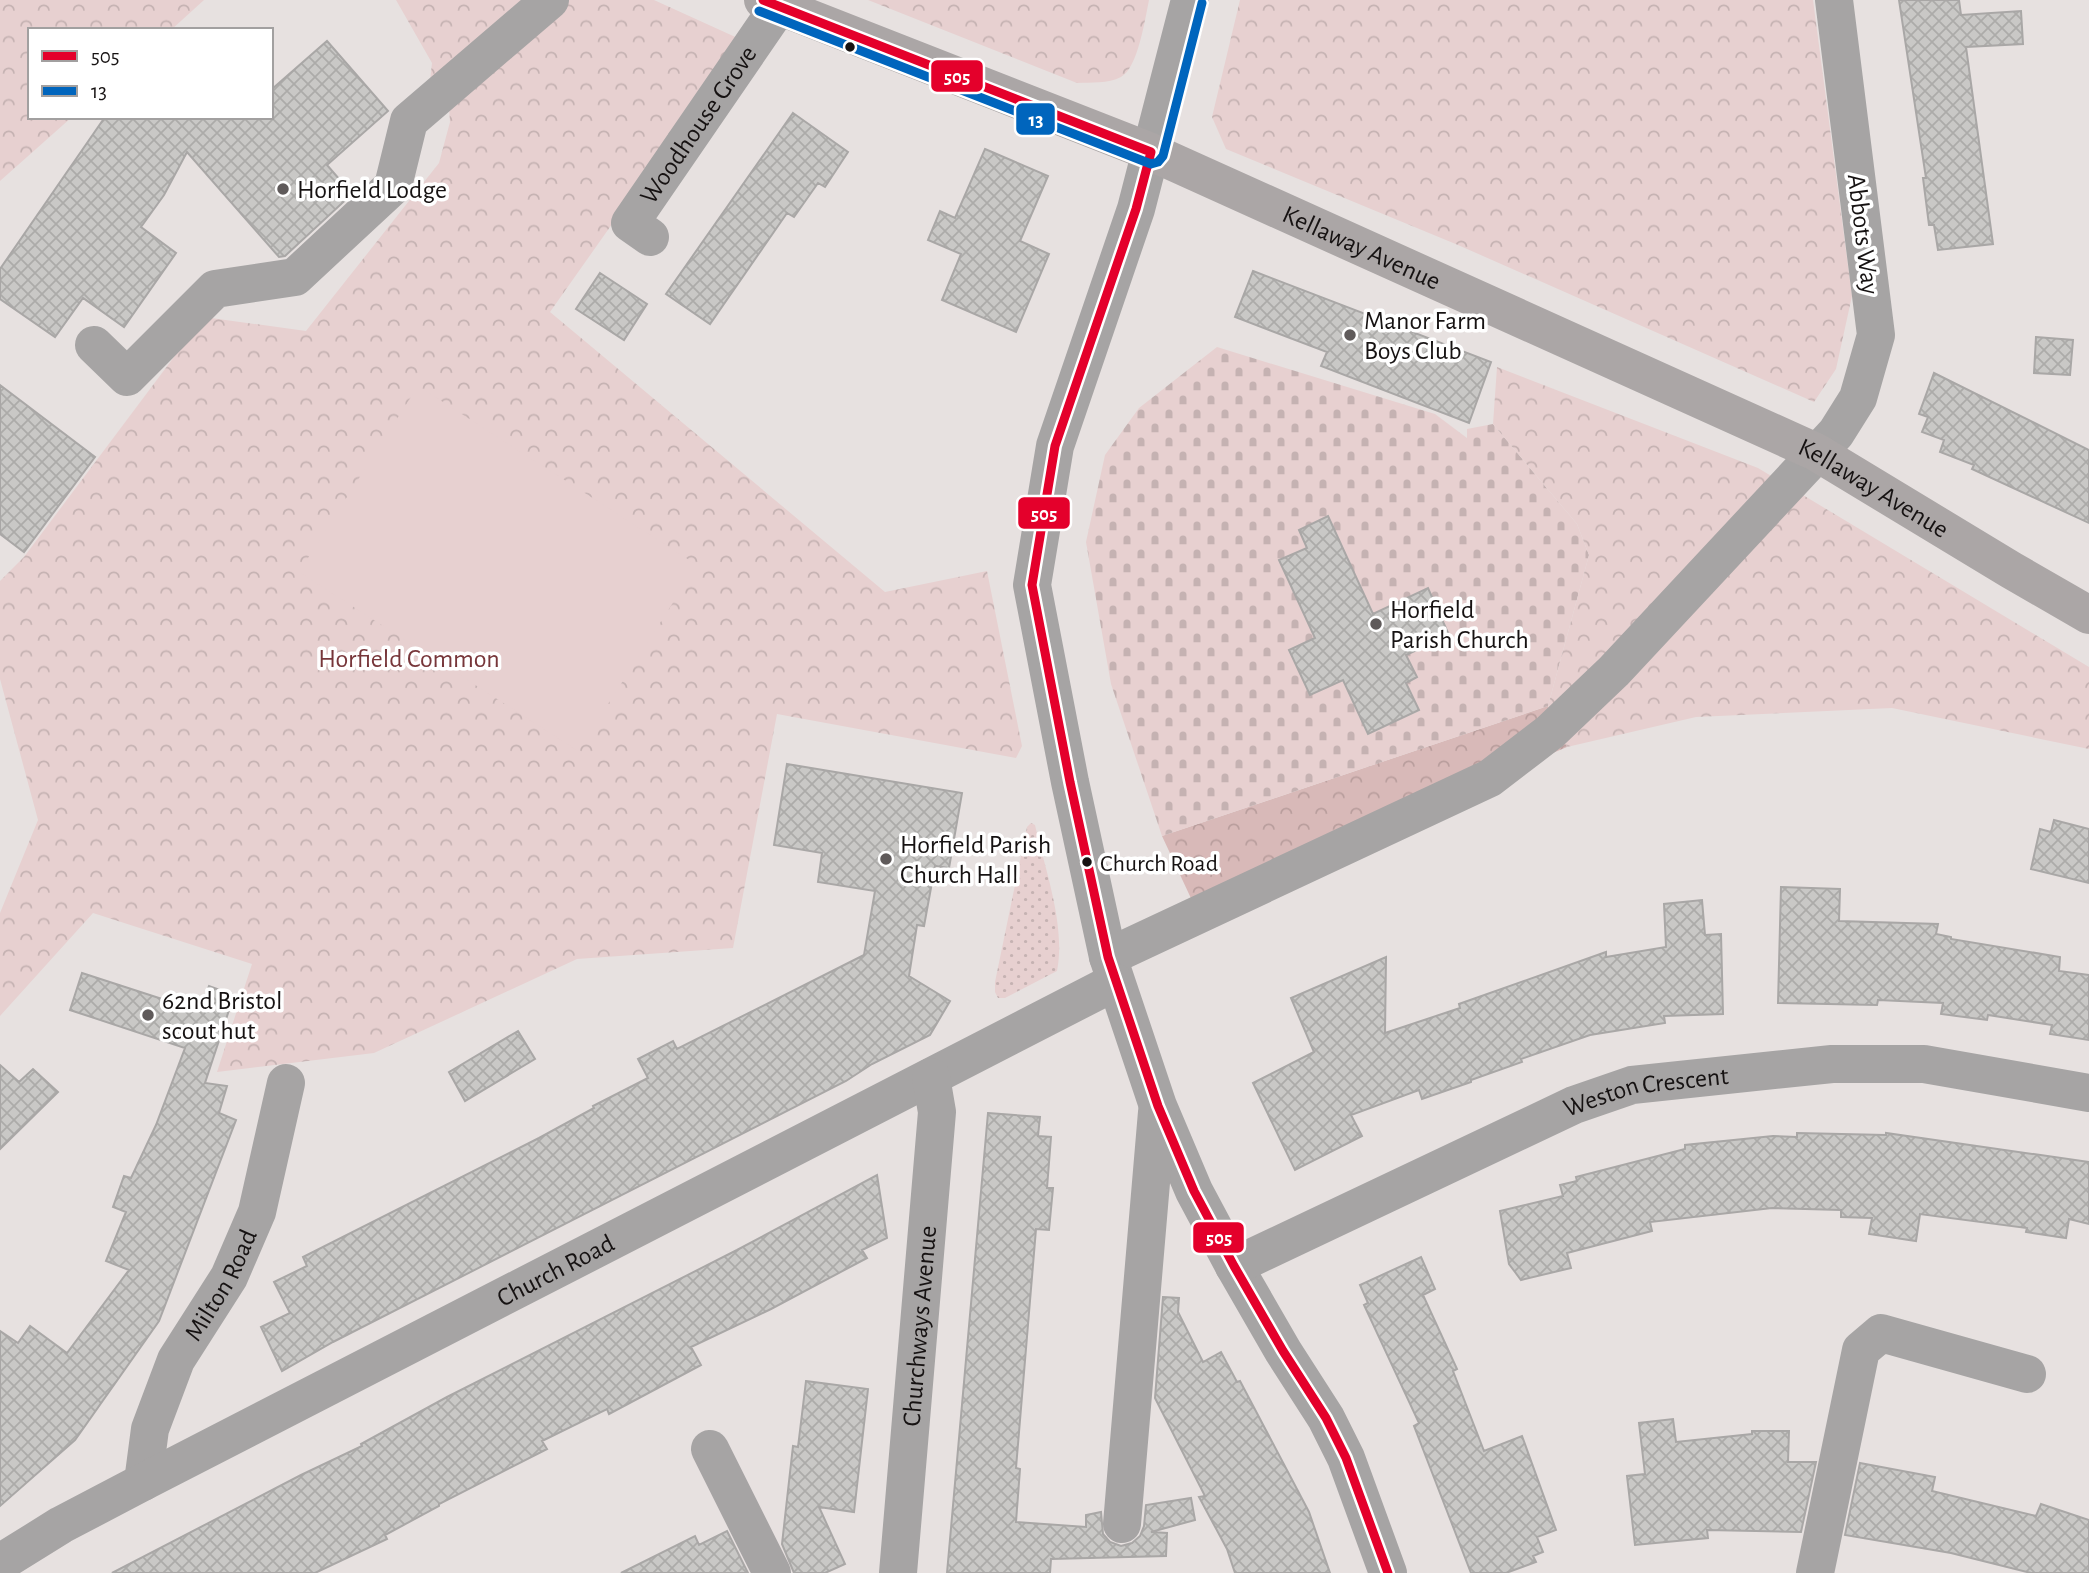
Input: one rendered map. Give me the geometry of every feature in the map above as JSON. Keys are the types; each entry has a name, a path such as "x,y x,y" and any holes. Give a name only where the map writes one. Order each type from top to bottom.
{"main road":[{"name":"Kellaway Avenue","path":"771,3 1152,152 1816,453 2089,615"}],"street":[{"path":"94,345 127,377 215,289 295,278 393,186 409,121 550,0"},
{"path":"1190,0 1152,152 1114,274 1055,446 1032,585 1070,782 1111,969 1158,1106 1194,1191 1234,1266 1331,1428 1346,1458 1388,1573"},
{"name":"Abbots Way","path":"1111,969 1490,778 1550,732 1614,671 1836,433 1858,398 1876,335 1834,0"},
{"name":"Woodhouse Grove","path":"650,237 630,223 771,3"},
{"name":"Church Road","path":"0,1563 61,1525 143,1482 931,1077 1111,969"},
{"name":"Weston Crescent","path":"1234,1266 1574,1105 1632,1085 1832,1064 1924,1064 2089,1093"},
{"name":"Churchways Avenue","path":"898,1573 937,1112 931,1077"},
{"name":"Milton Road","path":"143,1482 150,1429 176,1360 229,1277 257,1212 286,1083"},
{"path":"1122,1524 1158,1106"},
{"path":"1815,1573 1861,1350 1881,1333 2026,1374"},
{"path":"710,1449 772,1573"}],"green space":[{"path":"0,0 204,0 173,28 28,28 28,119 70,119 0,181"},
{"name":"Horfield Common","path":"396,0 654,0 742,40 550,312 885,592 987,571 1022,746 1016,758 777,714 733,948 577,959 374,1053 217,1072 252,964 93,913 0,1016 0,913 38,820 0,679 0,581 24,557 204,317 306,331 439,163 450,122 449,108 430,81 432,63"},
{"path":"868,0 1149,0 1140,42 1127,72 1111,81 1077,83"},
{"path":"1240,0 1813,0 1852,296 1836,369 1814,402 1458,245 1226,149 1212,117"},
{"path":"1217,347 1435,414 1467,438 1467,429 1493,424 1577,524 1589,555 1548,706 1162,836 1111,684 1086,542 1105,455 1139,408","holes":["1327,517 1373,614 1428,589 1449,635 1406,655 1416,677 1406,683 1419,711 1368,734 1343,680 1310,695 1289,650 1315,638 1280,561 1307,548 1299,530"]},
{"path":"1497,367 1758,468 2089,667 2089,749 1892,708 1696,717 1567,747 1548,706 1589,555 1577,524 1493,424"},
{"path":"418,386 697,565 578,751 299,572"},
{"path":"1548,706 1567,747 1348,840 1202,922 1162,836"},
{"path":"1031,823 1035,825 1057,916 1057,971 1005,998 998,998 995,982 1027,827"}],"building":[{"path":"1899,0 1959,0 1961,15 2021,11 2023,44 1966,47 1993,244 1938,250 1934,225 1929,225 1923,178 1926,178"},
{"name":"Horfield Lodge","path":"327,41 388,111 327,165 352,194 285,256 279,257 187,152 164,195 141,227 176,253 124,327 83,298 55,337 0,299 0,269 104,119 273,119 273,88"},
{"path":"793,113 848,152 825,187 818,183 794,217 787,213 710,324 666,294"},
{"path":"985,149 1048,176 1020,241 1049,254 1016,332 942,300 961,254 928,240 940,211 955,218"},
{"name":"Manor Farm Boys Club","path":"1253,271 1491,362 1469,423 1321,366 1327,352 1235,317"},
{"path":"600,273 647,304 624,340 576,309"},
{"path":"2036,337 2073,340 2070,375 2034,373"},
{"path":"1934,373 2089,450 2089,523 1972,469 1974,465 1940,452 1944,440 1922,432 1928,417 1919,414"},
{"path":"0,385 95,457 24,552 0,534"},
{"name":"Horfield Parish Church","path":"1328,516 1373,614 1428,588 1449,635 1406,655 1417,677 1406,683 1419,710 1368,734 1343,680 1310,695 1289,650 1315,638 1279,560 1307,548 1299,530"},
{"path":"787,764 962,793 949,868 935,866 924,926 917,925 909,976 950,1001 930,1035 872,1064 846,1081 333,1342 282,1371 261,1327 290,1313 274,1282 307,1266 303,1257 539,1138 648,1078 638,1059 673,1041 677,1049 864,955 875,891 818,882 822,853 774,845"},
{"path":"2054,820 2089,829 2089,883 2031,869 2040,829 2051,832"},
{"path":"1781,887 1840,889 1839,921 1938,924 1936,934 1951,939 2060,957 2059,971 2089,975 2089,1040 2050,1034 2052,1025 1988,1015 1987,1020 1941,1014 1943,1003 1878,1000 1877,1005 1778,1003"},
{"path":"1702,900 1705,935 1721,934 1723,1014 1664,1016 1665,1023 1590,1035 1521,1059 1522,1062 1422,1099 1419,1090 1351,1115 1362,1136 1295,1170 1253,1083 1314,1052 1291,998 1386,957 1385,1033 1460,1008 1459,1004 1606,952 1606,957 1666,947 1664,904"},
{"path":"82,973 199,1011 209,986 234,995 205,1083 227,1086 219,1113 236,1120 159,1321 75,1440 0,1506 0,1331 18,1343 30,1326 67,1353 129,1270 106,1261 126,1212 113,1207 124,1176 131,1178 156,1125 185,1048 70,1010"},
{"path":"518,1031 535,1059 465,1101 449,1072"},
{"path":"0,1065 19,1082 33,1069 58,1092 0,1149"},
{"path":"988,1113 1040,1117 1038,1136 1051,1137 1047,1188 1053,1188 1049,1230 1036,1229 1016,1468 1020,1469 1016,1522 1086,1527 1086,1515 1101,1512 1103,1534 1110,1542 1121,1546 1132,1543 1140,1536 1146,1505 1191,1498 1195,1520 1151,1532 1167,1533 1166,1556 1051,1559 1050,1573 947,1573"},
{"path":"1797,1133 1886,1133 2089,1162 2089,1224 2069,1219 2066,1238 2026,1232 2027,1228 1920,1214 1916,1241 1869,1234 1872,1218 1841,1217 1841,1210 1772,1208 1650,1222 1652,1231 1567,1253 1571,1268 1521,1280 1509,1264 1500,1211 1563,1196 1560,1185 1577,1181 1576,1177 1685,1149 1685,1145 1773,1136 1797,1137"},
{"path":"877,1175 887,1238 862,1250 867,1258 771,1309 691,1347 701,1365 609,1414 607,1409 542,1441 547,1449 439,1504 385,1535 387,1539 315,1573 112,1573 362,1446 361,1444 447,1397 737,1250"},
{"path":"1421,1257 1435,1289 1423,1295 1457,1369 1453,1371 1484,1451 1522,1436 1556,1530 1537,1537 1543,1552 1533,1556 1536,1562 1506,1573 1471,1573 1414,1426 1419,1423 1364,1305 1368,1303 1360,1285"},
{"path":"1163,1297 1179,1298 1178,1312 1203,1362 1221,1352 1237,1382 1240,1381 1309,1512 1330,1573 1235,1573 1227,1549 1199,1497 1205,1496 1155,1398"},
{"path":"806,1381 868,1389 854,1512 819,1507 845,1564 825,1573 794,1573 782,1544 793,1446 798,1447"},
{"path":"1673,1419 1676,1442 1752,1434 1752,1431 1789,1431 1788,1462 1816,1462 1801,1532 1707,1530 1708,1538 1635,1545 1627,1476 1645,1474 1639,1423"},
{"path":"1860,1463 1935,1477 1932,1491 2036,1516 2041,1504 2089,1520 2089,1573 2031,1573 1951,1553 1845,1535"},
{"path":"727,1531 748,1573 621,1573 695,1536 699,1545"}],"transit line":[{"name":"505","path":"763,0 1151,152"},
{"name":"13","path":"759,11 1151,164 1158,162 1163,156 1202,3"},
{"name":"505","path":"1151,152 1136,209 1055,446 1032,585 1070,782 1108,957 1158,1106 1194,1191 1234,1266 1326,1418 1346,1458 1388,1573"}],"place":[{"name":"Horfield Lodge","path":"283,189"},
{"name":"Manor Farm Boys Club","path":"1350,335"},
{"name":"Horfield Parish Church","path":"1376,624"},
{"name":"Horfield Parish Church Hall","path":"886,859"},
{"name":"Church Road","path":"1087,862"},
{"name":"62nd Bristol scout hut","path":"148,1015"}]}
